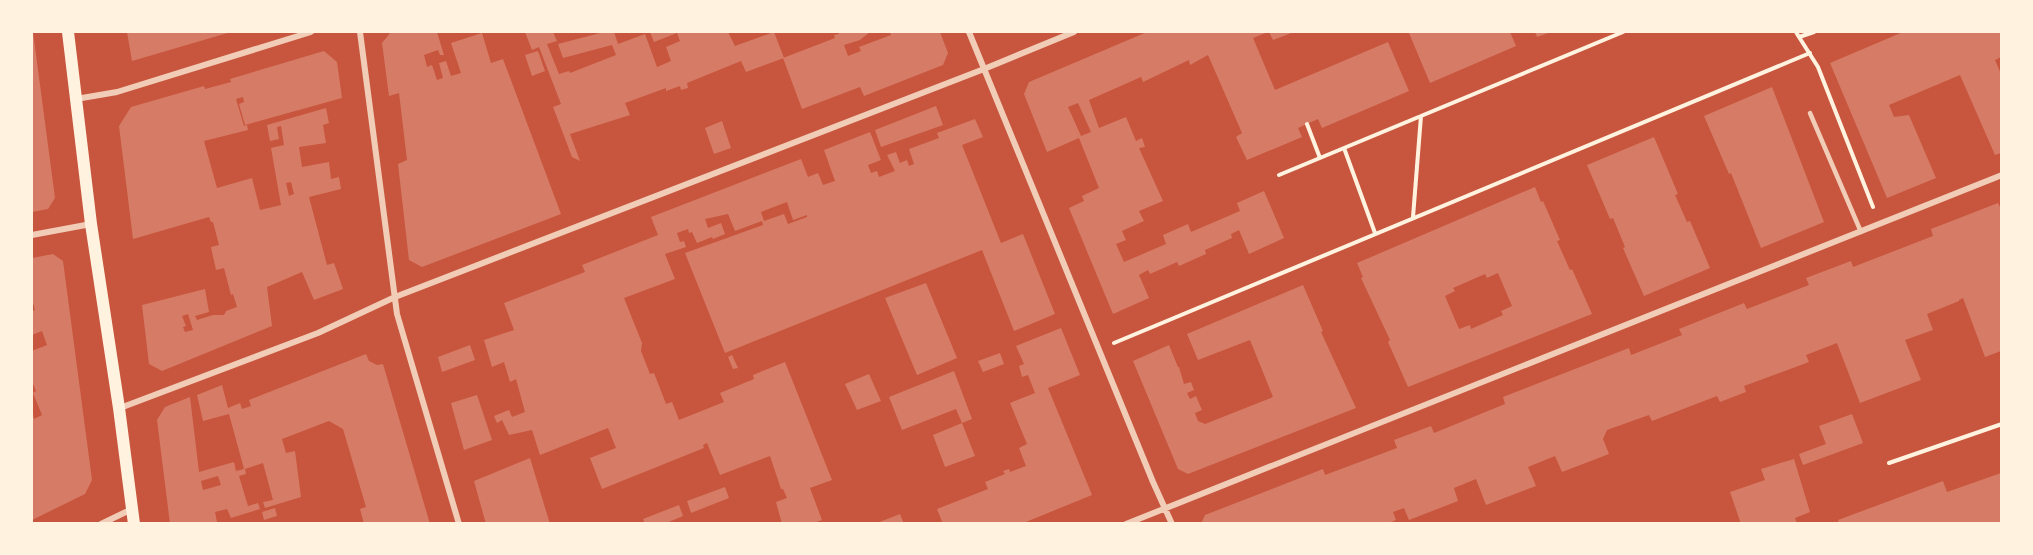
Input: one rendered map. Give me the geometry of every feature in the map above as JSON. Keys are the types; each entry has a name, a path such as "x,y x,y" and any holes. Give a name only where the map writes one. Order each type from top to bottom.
{"main road":[{"path":"68,32 91,224 134,524"}],"street":[{"path":"76,99 117,92 311,32"},
{"path":"360,32 398,314 459,524"},
{"path":"969,32 1172,524"},
{"path":"119,408 318,333 395,297 1074,32"},
{"path":"1126,524 2001,175"},
{"path":"32,235 91,224"},
{"path":"100,524 132,509"}],"lane":[{"path":"1810,113 1861,232"}],"path":[{"path":"1279,174 1623,32"},
{"path":"1796,32 1818,68 1880,224"},
{"path":"1799,37 1814,32"},
{"path":"1099,350 1810,53"},
{"path":"1413,217 1421,116"},
{"path":"1307,124 1320,158"},
{"path":"1344,148 1375,233"},
{"path":"1889,463 2001,424"}],"building":[{"path":"32,32 55,198 48,209 32,212"},
{"path":"127,32 231,32 132,61"},
{"path":"391,32 437,32 444,55 440,55 438,50 424,55 427,67 432,65 437,80 443,78 439,63 446,61 451,76 461,73 451,43 482,33 491,63 503,59 561,214 422,267 409,260 398,164 407,160 399,93 389,96 382,43"},
{"path":"525,32 553,32 557,41 547,44 559,74 569,71 570,73 616,55 612,45 563,58 558,44 604,32 614,32 618,44 645,34 657,67 671,61 666,47 680,41 677,33 654,42 650,32 728,32 735,46 774,32 784,58 746,72 741,61 687,83 688,88 681,90 680,86 666,91 666,88 625,103 630,115 570,134 580,161 572,157 553,107 561,104 539,47 532,50"},
{"path":"839,32 870,32 860,40 844,45 848,56 861,51 859,47 891,35 890,32 940,32 948,53 943,65 864,96 860,87 802,109 783,58 835,38 834,35"},
{"path":"1147,32 1268,32 1253,38 1275,90 1388,42 1409,91 1322,128 1318,119 1298,128 1302,137 1247,160 1236,137 1242,133 1208,55 1190,65 1189,60 1143,82 1141,77 1089,100 1099,128 1126,117 1136,141 1142,138 1145,147 1139,148 1163,201 1139,211 1144,221 1122,231 1126,240 1116,244 1124,262 1166,244 1163,235 1188,224 1191,232 1240,211 1237,203 1264,191 1284,238 1249,254 1239,230 1231,234 1232,238 1205,250 1206,254 1179,266 1177,262 1150,274 1148,270 1139,275 1149,298 1113,314 1069,208 1084,201 1082,196 1099,188 1079,138 1047,152 1024,94 1029,82","holes":["1078,103 1091,132 1081,136 1068,107"]},
{"path":"1269,32 1294,32 1273,40"},
{"path":"1510,32 1516,46 1430,83 1409,33"},
{"path":"1535,32 1551,32 1537,37"},
{"path":"1903,32 2001,32 2001,57 1995,60 2001,74 2001,153 1995,155 1960,75 1889,105 1894,117 1909,115 1936,178 1887,198 1830,63"},
{"path":"324,51 337,62 342,98 245,125 239,104 244,102 243,97 236,99 244,126 247,125 248,130 204,141 217,188 252,178 260,210 281,205 271,148 284,145 281,126 277,127 279,139 270,141 267,125 326,108 329,123 323,125 326,143 299,147 302,167 329,162 331,179 339,177 341,189 309,197 327,265 334,263 343,289 314,300 302,272 267,287 272,326 162,371 149,364 142,305 205,289 209,312 195,316 197,320 213,315 224,315 226,311 237,307 233,294 231,295 224,268 216,270 211,247 219,245 213,222 209,217 133,239 119,126 131,107 204,86 205,89 231,82 230,79","holes":["291,182 294,194 289,196 286,183","188,314 193,330 185,332 183,327 186,326 182,316"]},
{"path":"538,51 545,71 532,76 525,55"},
{"path":"1772,87 1824,222 1761,248 1731,173 1729,174 1704,116"},
{"path":"936,106 943,125 881,147 875,130"},
{"path":"975,119 983,137 962,145 1001,243 1023,234 1055,314 1014,331 982,250 725,353 685,253 763,225 762,221 735,231 728,214 705,219 708,228 721,223 725,234 713,239 712,237 697,243 688,229 677,233 680,242 684,241 686,247 665,254 675,279 624,298 642,343 641,351 650,374 654,373 666,404 672,402 679,420 724,402 720,393 754,379 753,375 785,362 832,480 810,488 822,520 811,524 782,524 776,502 787,498 781,489 770,456 720,475 707,443 703,445 704,448 602,489 590,458 616,448 608,428 540,455 532,430 509,435 502,420 497,423 494,416 509,410 512,417 525,412 516,379 510,382 504,362 492,367 484,340 514,330 504,303 585,272 582,265 658,235 651,217 801,159 808,177 818,173 823,185 835,181 824,150 870,132 881,160 868,165 871,173 877,171 879,177 895,171 887,155 896,152 900,163 907,160 909,166 914,164 909,149 939,138 937,133","holes":["787,202 793,220 807,215 807,217 788,224 784,214 764,221 761,212"]},
{"path":"722,121 731,148 714,154 705,128"},
{"path":"1654,137 1678,194 1675,195 1687,222 1690,221 1710,268 1644,296 1613,218 1610,219 1587,165"},
{"path":"1535,187 1560,240 1557,241 1570,270 1572,269 1592,314 1408,387 1388,342 1390,340 1361,278 1363,277 1357,263","holes":["1498,273 1512,306 1501,311 1503,315 1471,329 1470,325 1459,329 1445,296 1455,291 1453,288 1485,274 1487,278"]},
{"path":"1998,203 2001,209 2001,351 1985,357 1963,298 1927,314 1933,330 1905,340 1921,380 1860,403 1837,343 1806,355 1809,362 1744,386 1746,392 1720,402 1717,396 1652,421 1649,415 1607,430 1603,439 1609,454 1562,472 1555,456 1528,467 1536,486 1486,505 1476,479 1454,488 1458,501 1409,520 1404,508 1393,512 1396,520 1387,524 1201,524 1205,515 1323,469 1325,475 1397,448 1394,440 1431,426 1434,433 1505,404 1503,397 1629,348 1631,355 1682,335 1679,329 1744,303 1747,309 1809,285 1806,278 1851,261 1853,267 1933,236 1931,229"},
{"path":"53,254 63,261 92,480 85,494 32,520 32,412 34,419 42,415 33,393 36,391 32,381 32,351 47,345 42,331 32,335 32,311 35,310 32,299 32,258"},
{"path":"926,283 957,358 917,375 885,298"},
{"path":"1303,285 1323,331 1321,332 1356,408 1188,474 1178,469 1133,361 1169,345 1184,384 1191,382 1194,390 1187,393 1190,399 1196,396 1202,410 1195,413 1198,421 1205,424 1273,397 1250,340 1198,360 1187,334"},
{"path":"1061,328 1080,375 1048,388 1092,495 1021,524 943,524 937,509 988,489 985,482 1005,474 1003,471 1009,469 1010,472 1026,466 1019,448 1027,444 1010,403 1035,393 1028,375 1022,377 1019,366 1024,364 1016,346"},
{"path":"470,345 475,360 442,372 438,357"},
{"path":"1000,353 1004,364 983,372 978,361"},
{"path":"366,354 369,361 377,365 383,364 430,524 364,524 360,509 366,507 343,429 329,421 282,439 286,453 295,451 301,497 265,508 263,502 273,500 263,463 245,469 246,474 239,476 248,506 258,503 260,509 231,518 227,509 215,512 217,522 211,524 170,524 157,420 165,407 190,397 199,472 234,462 236,471 244,469 229,414 203,421 197,395 222,385 228,408 240,403 242,409 251,406 249,400","holes":["218,476 221,485 203,490 201,481"]},
{"path":"732,355 738,368 733,369 728,357"},
{"path":"954,371 972,419 962,423 956,409 902,430 889,397"},
{"path":"869,374 881,401 857,410 845,384"},
{"path":"477,395 492,440 464,450 451,403"},
{"path":"1852,414 1863,443 1803,465 1799,454 1826,444 1819,426"},
{"path":"962,423 975,456 945,467 933,435"},
{"path":"530,458 550,524 486,524 474,481"},
{"path":"1794,459 1810,512 1795,518 1797,524 1741,524 1730,492 1765,480 1761,469"},
{"path":"2001,473 2001,524 1839,524 1838,520 1943,481 1947,492"},
{"path":"725,487 729,498 691,513 687,501"},
{"path":"679,505 683,516 664,524 645,524 643,519"},
{"path":"275,508 277,516 264,520 262,512"},
{"path":"900,514 904,524 877,524 877,523"}]}
